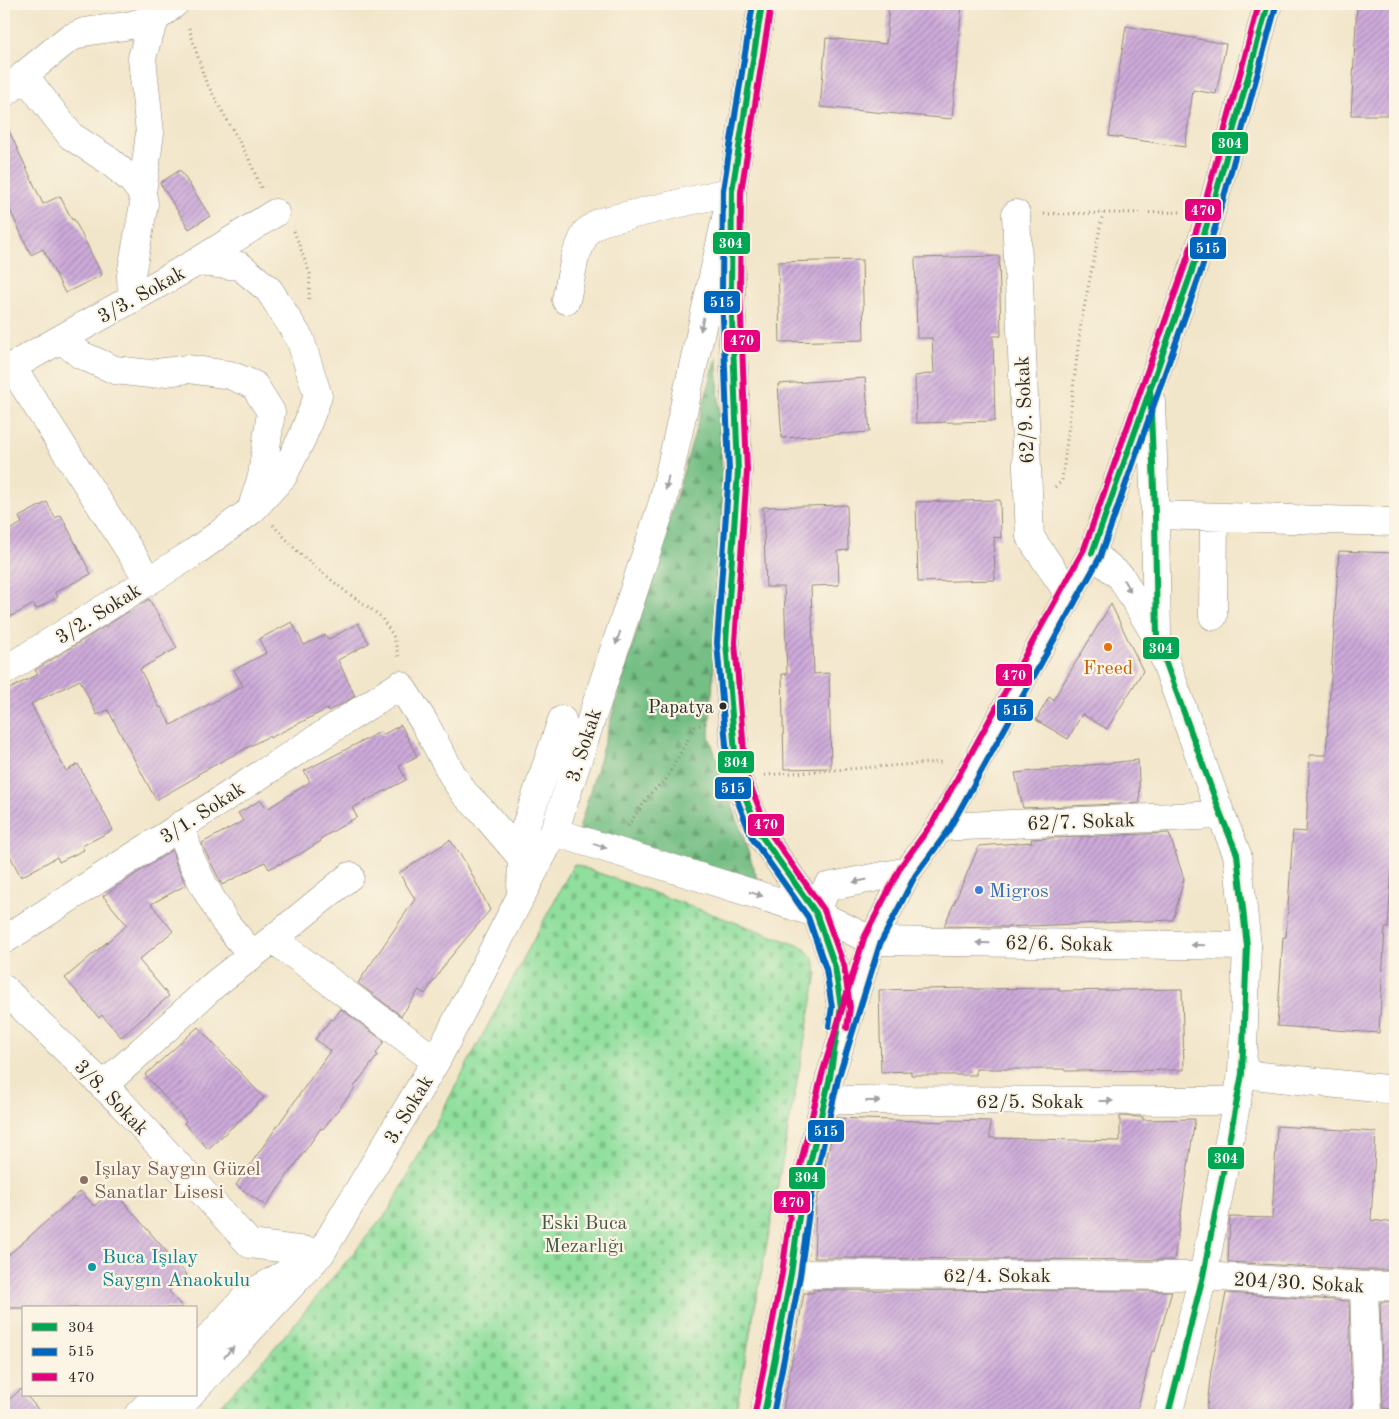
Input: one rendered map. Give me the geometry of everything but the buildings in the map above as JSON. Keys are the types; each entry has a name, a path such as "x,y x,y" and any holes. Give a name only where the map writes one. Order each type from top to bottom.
{"street":[{"path":"762,4 732,191 731,292 738,471 726,642 738,777 760,834 816,912 835,967 841,1007 827,1089 801,1202 764,1415"},
{"path":"827,1089 872,941 908,872 940,827 1092,553 1192,271 1211,212 1268,4"},
{"path":"142,192 132,180 108,160 71,136 13,86 68,39 84,32 132,25 172,15"},
{"path":"132,299 131,275 144,204 142,192 150,133 142,58 147,40 172,15"},
{"path":"566,300 575,257 582,240 586,232 600,222 732,191"},
{"name":"3. Sokak","path":"198,1386 321,1253 436,1061 554,832 663,502 732,191"},
{"name":"3/3. Sokak","path":"8,369 197,262 275,213"},
{"name":"62/9. Sokak","path":"1016,214 1030,537 1069,594"},
{"name":"3/2. Sokak","path":"4,671 192,554 242,517 283,476 302,438 318,396 300,339 269,290 240,266 197,262"},
{"path":"61,339 81,355 115,370 150,374 188,369 230,375 254,385 271,412 262,476 242,517"},
{"path":"8,369 149,581"},
{"path":"1150,386 1156,515 1157,638"},
{"path":"1156,515 1395,522"},
{"path":"1213,616 1214,517"},
{"path":"1092,553 1121,576 1157,638 1237,854 1247,946 1242,1074 1203,1276 1168,1415"},
{"path":"400,685 424,722 459,786 522,858 521,895"},
{"name":"3/1. Sokak","path":"4,940 400,685"},
{"path":"517,852 562,720"},
{"name":"62/7. Sokak","path":"940,827 1221,815"},
{"path":"181,825 190,857 225,922 436,1061"},
{"path":"554,832 816,912 872,941"},
{"path":"816,912 827,887 908,872"},
{"path":"103,1086 215,984 350,876"},
{"name":"62/6. Sokak","path":"872,941 1247,946"},
{"name":"3/8. Sokak","path":"4,990 103,1086 250,1244 321,1253"},
{"path":"1242,1074 1395,1090"},
{"name":"62/5. Sokak","path":"827,1089 1236,1101"},
{"name":"3. Sokak","path":"198,1350 248,1295 321,1253"},
{"name":"62/4. Sokak","path":"790,1274 1203,1276"},
{"name":"204/30. Sokak","path":"1203,1276 1364,1286 1395,1286"},
{"path":"1364,1286 1368,1415"},
{"path":"138,1415 156,1396"},
{"path":"171,1415 189,1396"}],"path":[{"path":"172,15 205,80 248,157 261,189 275,213 292,226 310,274 307,316 301,328 300,339"},
{"path":"1016,214 1211,212"},
{"path":"1028,510 1062,481 1080,323 1103,213"},
{"path":"242,517 262,520 274,526 299,554 381,617 394,637 399,659 400,685"},
{"path":"616,851 624,831 650,794 666,779 695,727 732,712"},
{"path":"738,777 977,760"}],"green space":[{"path":"717,357 724,523 709,736 759,884 578,832"},
{"name":"Eski Buca Mezarlığı","path":"574,864 803,947 814,959 817,974 735,1415 211,1415 270,1353 390,1209"}],"transit line":[{"name":"515","path":"753,4 723,190 722,292 729,471 717,643 729,779 752,838 808,917 826,969 832,1007 829,1026"},
{"name":"304","path":"762,4 732,191 731,292 738,471 726,642 737,777 760,834 816,913 835,967 841,1007 830,1077 801,1202 791,1274 764,1415"},
{"name":"470","path":"755,1413 782,1273 792,1200 822,1074 864,938 901,866 933,822 1084,549 1203,210 1259,4"},
{"name":"304","path":"1092,553 1192,271 1211,212 1268,4"},
{"name":"470","path":"771,5 741,192 740,292 747,471 735,642 746,775 768,830 824,910 844,966 850,1007 847,1028"},
{"name":"515","path":"773,1415 800,1276 810,1204 838,1079 880,944 915,876 948,831 1100,557 1219,215 1276,6"},
{"name":"304","path":"1150,386 1157,638 1237,854 1247,946 1242,1074 1203,1276 1168,1415"}],"place":[{"name":"Freed","path":"1108,647"},
{"name":"Papatya","path":"723,706"},
{"name":"Migros","path":"979,890"},
{"name":"Işılay Saygın Güzel Sanatlar Lisesi","path":"84,1180"},
{"name":"Buca Işılay Saygın Anaokulu","path":"92,1267"}]}
